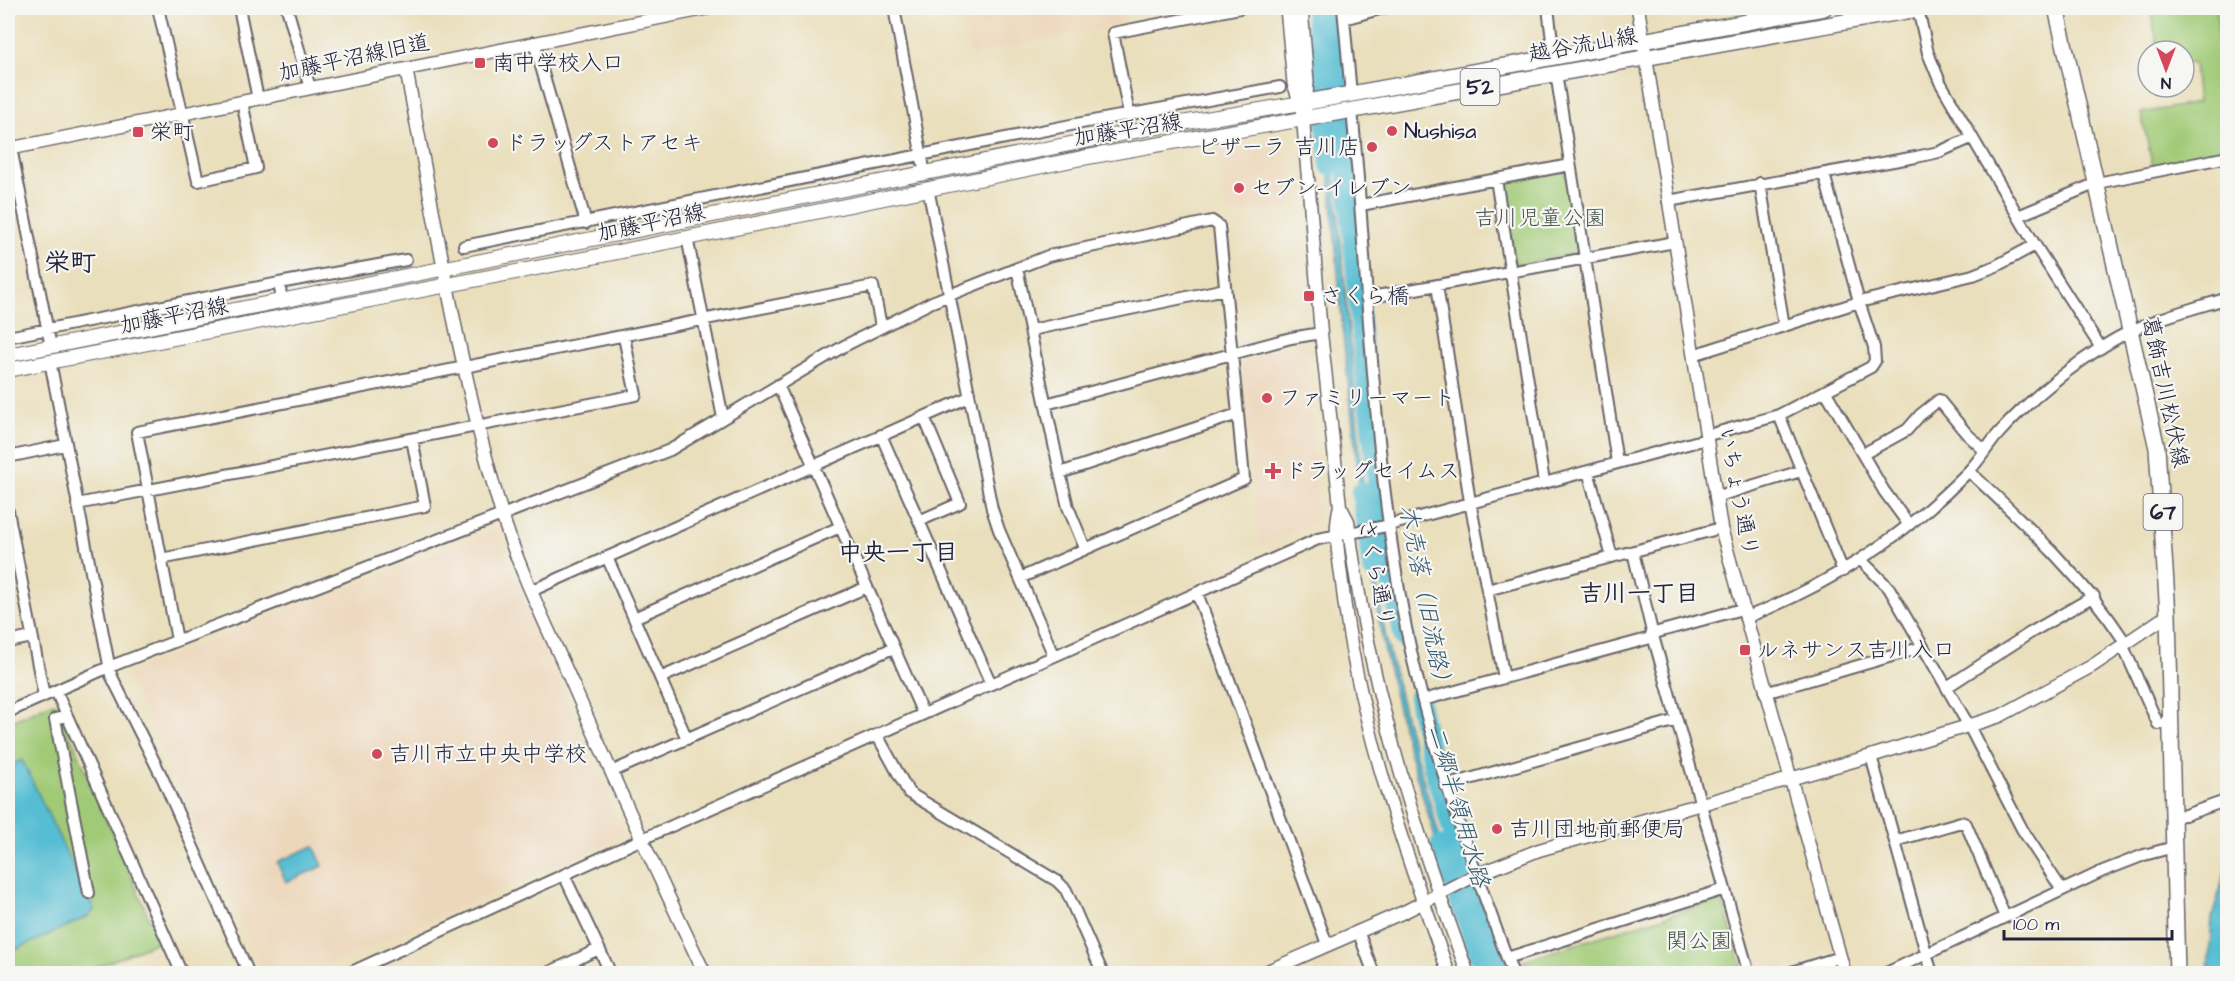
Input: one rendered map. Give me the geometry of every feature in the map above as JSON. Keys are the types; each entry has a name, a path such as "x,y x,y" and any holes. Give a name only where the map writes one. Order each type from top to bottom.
{"main road":[{"path":"1288,8 1294,83 1302,103"},
{"path":"1300,8 1306,82 1302,103 1303,119"},
{"name":"越谷流山線","path":"1303,119 1350,100 1554,56 1642,40 1751,14 1824,8"},
{"name":"越谷流山線","path":"1302,103 1350,100 1556,73 1920,8"},
{"name":"葛飾吉川松伏線","path":"2056,8 2157,448 2162,492 2168,615 2177,974"},
{"name":"加藤平沼線","path":"8,370 687,237 1077,143 1302,103"},
{"name":"加藤平沼線","path":"8,355 444,267 684,222 1303,119"}],"street":[{"path":"158,8 198,181 256,168 242,102"},
{"path":"239,8 258,99"},
{"path":"287,8 310,88"},
{"name":"加藤平沼線旧道","path":"9,149 705,8"},
{"path":"894,8 926,181 992,509 1054,656"},
{"path":"1129,114 1113,33 1240,8"},
{"path":"1343,8 1361,205 1366,298 1388,525 1406,628 1445,786 1474,877 1513,974"},
{"path":"1344,20 1383,8"},
{"path":"1548,8 1554,56"},
{"name":"いちょう通り","path":"1638,8 1721,528 1845,974"},
{"path":"1920,8 1928,53 1940,82 2034,245 2101,348"},
{"path":"534,42 586,223"},
{"path":"406,69 464,367 477,426 502,514 531,591 640,840 705,974"},
{"path":"1556,73 1617,462"},
{"path":"464,246 1074,124 1280,87"},
{"name":"さくら通り","path":"1303,119 1321,333 1340,506 1335,523 1348,534 1372,661 1417,833 1443,893 1468,974"},
{"path":"1074,124 1077,143"},
{"path":"1668,201 1940,152 1971,138"},
{"path":"9,149 51,346"},
{"path":"2018,216 2097,183 2228,157"},
{"path":"1361,205 1570,165"},
{"path":"347,974 363,970 640,840 1314,541 1388,525 1705,437 1779,415 1826,392 1871,367 1875,361 1874,347 1858,302 1824,174"},
{"path":"1496,179 1544,482"},
{"path":"1760,183 1784,326"},
{"path":"680,203 684,222"},
{"path":"8,712 109,667 177,640 670,450 881,326 1017,268 1059,253 1212,221 1219,226 1244,479 1020,578"},
{"path":"687,237 723,418"},
{"path":"508,238 512,254"},
{"path":"1366,298 1675,242"},
{"path":"1693,355 1858,302 1973,275 1996,266 2034,245"},
{"path":"8,335 406,260"},
{"path":"1017,268 1068,507 1085,548"},
{"path":"279,283 282,300"},
{"path":"1437,285 1470,502 1504,678"},
{"path":"177,640 137,432 873,286 881,326"},
{"path":"1031,330 1225,289"},
{"path":"1423,700 1743,613 1844,571 1862,561 1909,525 1970,471 2028,404 2101,348 2130,331 2228,298"},
{"path":"1046,404 1291,338 1321,333"},
{"path":"77,504 636,394 624,337"},
{"path":"50,361 109,667 167,788 249,974"},
{"path":"778,385 923,714"},
{"path":"1826,392 1884,491 1909,525"},
{"path":"531,591 969,397"},
{"path":"1863,454 1907,430 1939,400 1966,433 1985,451"},
{"path":"1060,473 1238,414"},
{"path":"1779,415 1844,571"},
{"path":"919,521 960,503 924,417"},
{"path":"881,435 991,684"},
{"path":"161,559 425,506 412,439"},
{"path":"8,457 65,446"},
{"path":"1588,471 1612,557"},
{"path":"1715,497 1801,471"},
{"path":"1970,471 2048,544 2094,596 2124,643 2158,724 2170,723"},
{"path":"8,517 44,696"},
{"path":"634,618 840,527"},
{"path":"1487,590 1721,528"},
{"name":"さくら通り","path":"1348,534 1344,605 1358,681 1387,791 1449,974"},
{"path":"1633,552 1653,636 1749,974"},
{"path":"607,557 687,739"},
{"path":"1862,561 1889,588 1969,726 2022,830 2062,890"},
{"path":"8,580 20,578"},
{"path":"660,678 867,587"},
{"path":"1197,593 1327,944"},
{"path":"1947,687 2030,633 2094,596"},
{"path":"1261,974 1474,877 1539,850 1871,756 2000,716 2092,666 2168,615"},
{"path":"8,642 32,637"},
{"path":"1766,693 1923,647"},
{"path":"611,772 893,648"},
{"path":"56,690 178,972"},
{"path":"68,716 55,719 89,892"},
{"path":"1445,786 1677,720"},
{"path":"877,735 909,793 1057,881 1066,890 1103,974"},
{"path":"1871,756 1932,974"},
{"path":"2173,816 2185,815 2228,800"},
{"path":"1895,841 1961,822 1965,824 2005,917"},
{"path":"1884,974 2062,890 2144,855 2174,847"},
{"path":"564,875 611,974"},
{"path":"1507,957 1725,889"},
{"path":"1358,931 1374,974"},
{"path":"545,974 599,950"},
{"path":"1785,974 1840,957"}],"shaded area":[{"path":"960,8 1123,8 1126,23 970,55"},
{"path":"1268,139 1288,157 1292,208 1227,216 1218,149"},
{"path":"1307,341 1318,520 1259,547 1241,358"},
{"name":"吉川市立中央中学校","path":"496,530 624,836 310,973 265,973 126,673"}],"green space":[{"path":"2150,8 2217,8 2220,62 2227,62 2227,104 2224,105 2227,153 2153,167 2141,113 2198,103 2196,39 2156,39"},
{"name":"吉川児童公園","path":"1562,171 1566,174 1578,249 1573,254 1518,265 1514,261 1502,186 1504,183"},
{"path":"51,703 57,704 159,941 83,973 8,973 8,723"},
{"path":"1476,887 1509,973 1477,973 1450,901"},
{"name":"関公園","path":"1722,899 1744,973 1521,974 1524,960"}],"water":[{"path":"1331,139 1366,516 1363,518 1343,334 1327,141"},
{"path":"1369,544 1387,643 1408,728 1449,869 1445,871 1403,730 1383,643 1366,545"},
{"path":"22,760 94,910 87,917 8,953 8,766"},
{"path":"314,846 323,866 286,882 277,862"},
{"path":"2227,865 2227,973 2208,973 2212,918"}],"waterway":[{"name":"二郷半領用水路","path":"1315,8 1330,166"},
{"name":"木売落（旧流路）","path":"1332,8 1365,375 1387,566 1404,638"},
{"name":"二郷半領用水路","path":"1361,491 1372,569"},
{"name":"木売落（旧流路）","path":"1418,698 1433,767 1463,867 1503,974"},
{"name":"二郷半領用水路","path":"1440,845 1485,974"}],"place":[{"name":"南中学校入口","path":"480,63"},
{"name":"Nushisa","path":"1392,131"},
{"name":"栄町","path":"138,132"},
{"name":"ドラッグストアセキ","path":"493,143"},
{"name":"ピザーラ 吉川店","path":"1372,147"},
{"name":"セブン-イレブン","path":"1239,188"},
{"name":"さくら橋","path":"1309,296"},
{"name":"ファミリーマート","path":"1267,398"},
{"name":"ドラッグセイムス","path":"1273,471"},
{"name":"ルネサンス吉川入口","path":"1745,650"},
{"name":"吉川市立中央中学校","path":"377,754"},
{"name":"吉川団地前郵便局","path":"1497,829"}],"district":[{"name":"栄町","path":"70,263"},
{"name":"中央一丁目","path":"898,553"},
{"name":"吉川一丁目","path":"1639,594"}]}
